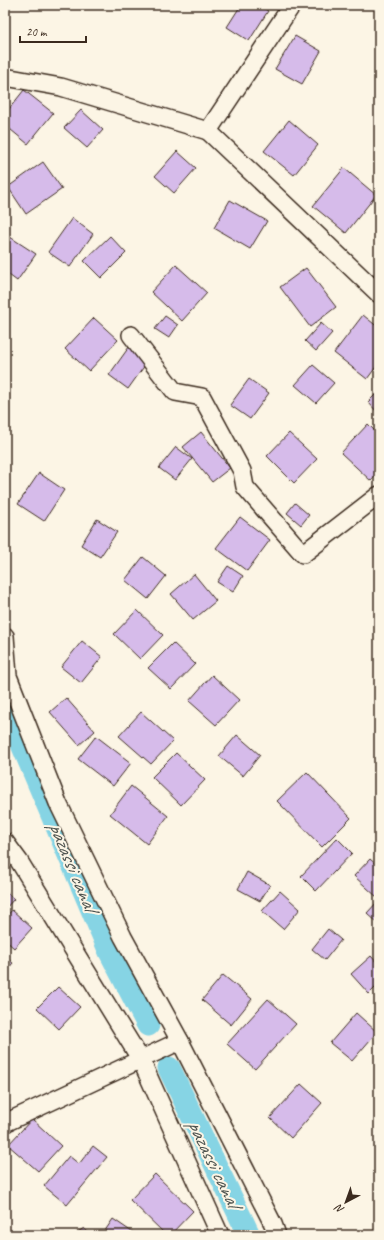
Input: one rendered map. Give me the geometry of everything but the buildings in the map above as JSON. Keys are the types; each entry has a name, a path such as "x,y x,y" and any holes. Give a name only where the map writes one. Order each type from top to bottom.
{"street":[{"path":"208,131 292,5"},
{"path":"5,77 61,87 208,131 379,294"},
{"path":"131,335 175,392 202,397 242,471 245,487 303,554 379,495"},
{"path":"5,636 8,676 58,803 123,936 180,1041 274,1224 277,1235"},
{"path":"5,842 19,861 140,1060 220,1235"},
{"path":"5,1123 180,1041"}],"waterway":[{"name":"pazassi canal","path":"5,704 110,952 148,1025"},
{"name":"pazassi canal","path":"169,1068 249,1235"}]}
